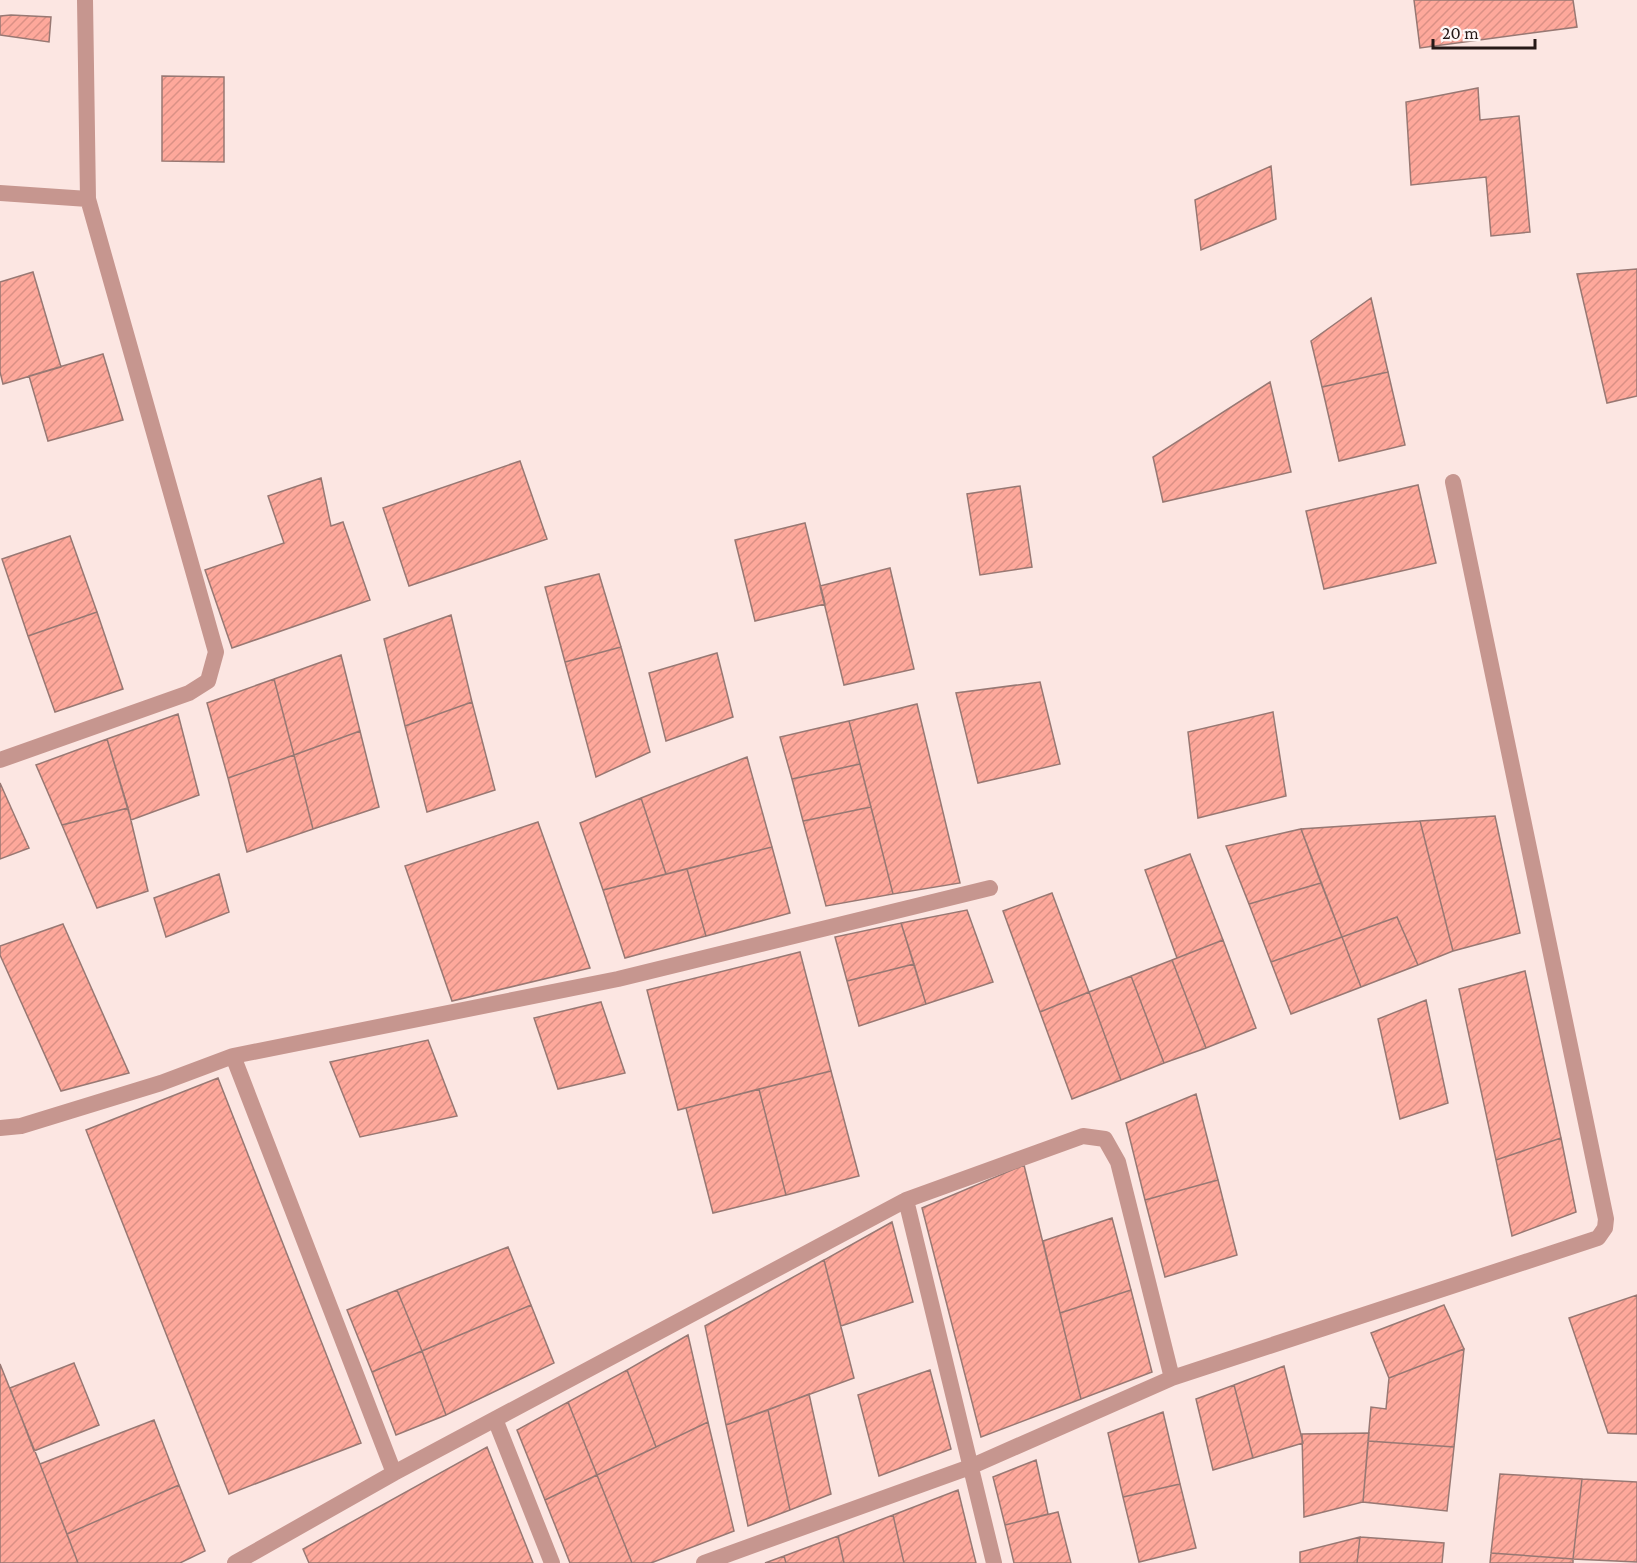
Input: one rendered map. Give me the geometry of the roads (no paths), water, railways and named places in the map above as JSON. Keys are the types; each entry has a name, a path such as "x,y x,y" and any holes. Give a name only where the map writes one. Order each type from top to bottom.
{"street":[{"path":"0,760 189,693 208,681 216,652 88,199 85,0"},
{"path":"0,193 88,199"},
{"path":"704,1563 970,1467 1172,1378 1598,1238 1605,1228 1606,1219 1453,482"},
{"path":"0,1128 21,1126 161,1083 233,1056 618,979 990,888"},
{"path":"233,1056 394,1473"},
{"path":"235,1563 394,1473 906,1200 1083,1136 1105,1139 1119,1162 1172,1378"},
{"path":"906,1200 994,1563"},
{"path":"495,1419 552,1563"}]}
